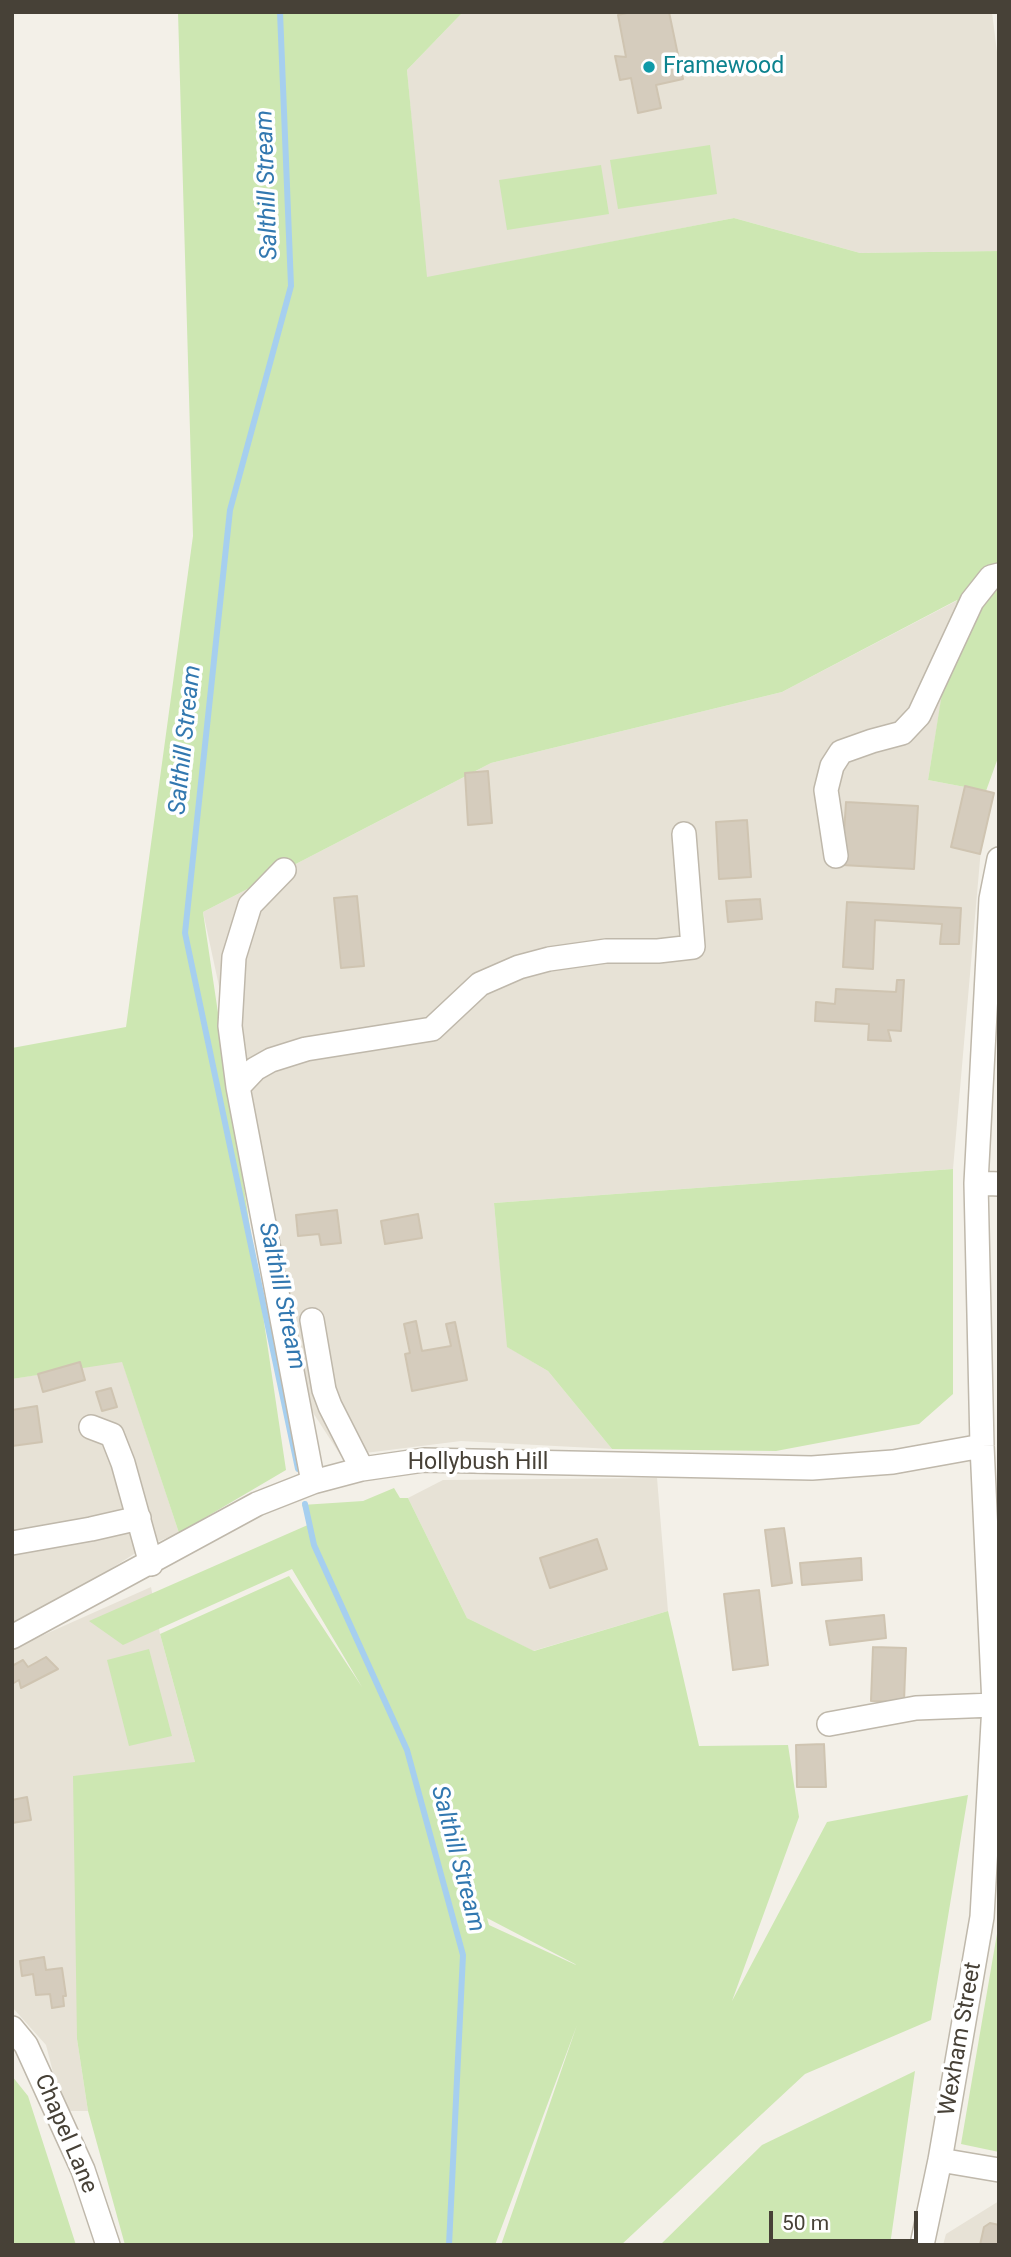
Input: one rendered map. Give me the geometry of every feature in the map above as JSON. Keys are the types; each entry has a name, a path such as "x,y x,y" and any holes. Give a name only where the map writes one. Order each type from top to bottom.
{"street":[{"path":"835,856 826,790 832,766 841,752 902,733 919,715 972,601 991,577 999,575"},
{"path":"238,1087 255,1069 271,1060 306,1049 432,1029 480,984 519,967 549,959 606,951 658,951 694,947 684,834"},
{"name":"Wexham Street","path":"922,2245 940,2160 982,1917 994,1705 982,1446 991,899 999,859"},
{"path":"284,870 250,905 234,957 230,1026 238,1087 313,1482"},
{"path":"312,1320 324,1390 362,1469"},
{"path":"91,1427 112,1435 123,1463 150,1564"},
{"name":"Hollybush Hill","path":"12,1637 257,1504 313,1482 362,1469 424,1460 812,1468 893,1462 982,1446"},
{"path":"12,1543 139,1518"},
{"path":"829,1724 916,1708 994,1705"},
{"name":"Chapel Lane","path":"12,2028 26,2045 83,2170 108,2245"},
{"path":"940,2160 999,2170"}],"shaded area":[{"path":"463,12 992,12 999,68 999,251 860,253 734,218 426,278 407,70"},
{"path":"958,600 928,780 986,791 953,1169 494,1203 508,1347 548,1371 612,1449 461,1441 341,1456 310,1408 203,912 491,763 782,692"},
{"path":"122,1361 179,1533 145,1547 98,1577 12,1625 12,1379"},
{"path":"657,1478 668,1611 533,1651 467,1618 408,1498 443,1480"},
{"path":"151,1587 160,1634 195,1762 77,2039 88,2111 63,2111 46,2045 12,2007 12,1649"},
{"path":"999,2201 999,2245 943,2245 946,2234"}],"green space":[{"path":"178,12 463,12 407,70 427,277 734,218 860,253 999,251 999,755 986,791 928,780 957,600 782,692 491,763 203,912 286,1470 179,1533 122,1362 12,1379 12,1048 126,1027 193,536"},
{"path":"710,145 717,194 618,209 610,160"},
{"path":"601,165 609,214 507,230 499,180"},
{"path":"953,1169 953,1394 919,1424 776,1451 612,1449 548,1371 507,1347 494,1203"},
{"path":"394,1488 400,1498 408,1498 467,1618 534,1651 668,1611 699,1746 788,1745 799,1817 732,2001 827,1822 968,1795 931,2020 805,2074 621,2245 501,2245 577,2025 495,2245 125,2245 88,2111 77,2039 73,1776 195,1762 160,1634 289,1576 362,1687 292,1569 123,1645 89,1621 310,1524 302,1505 363,1501","holes":["487,1918 576,1965 489,1925"]},
{"path":"149,1649 172,1736 129,1746 107,1660"},
{"path":"999,1922 999,2152 961,2144"},
{"path":"915,2071 890,2245 660,2245 762,2145"},
{"path":"12,2076 28,2096 76,2245 12,2245"}],"building":[{"name":"Framewood","path":"631,12 669,12 683,79 656,85 661,108 638,113 631,78 620,80 615,56 626,57 618,15"},
{"path":"488,771 492,823 468,825 465,773"},
{"path":"965,786 994,793 980,854 951,847"},
{"path":"846,802 918,806 914,869 842,865"},
{"path":"747,820 751,877 719,879 716,822"},
{"path":"357,896 364,966 341,968 334,898"},
{"path":"760,899 762,919 728,922 726,901"},
{"path":"847,902 961,908 959,944 940,944 942,924 875,920 873,969 843,967"},
{"path":"897,980 904,980 901,1031 888,1030 891,1041 868,1040 869,1024 815,1021 816,1002 835,1004 836,989 896,992"},
{"path":"337,1210 341,1243 321,1245 319,1234 298,1236 296,1215"},
{"path":"418,1214 422,1238 385,1244 381,1221"},
{"path":"416,1321 422,1351 451,1346 446,1324 455,1322 467,1380 412,1391 405,1354 410,1353 404,1324"},
{"path":"80,1362 85,1380 43,1392 38,1374"},
{"path":"111,1388 117,1407 102,1411 96,1392"},
{"path":"37,1406 42,1442 12,1446 12,1410"},
{"path":"784,1528 792,1583 772,1586 765,1530"},
{"path":"597,1539 607,1569 550,1588 540,1558"},
{"path":"861,1558 862,1580 802,1585 800,1563"},
{"path":"759,1590 768,1665 733,1670 724,1594"},
{"path":"884,1615 886,1638 830,1645 826,1621"},
{"path":"873,1647 906,1648 904,1702 871,1701"},
{"path":"46,1657 58,1669 21,1688 19,1680 12,1684 12,1666 23,1660 28,1667"},
{"path":"824,1744 826,1787 797,1787 796,1745"},
{"path":"27,1797 31,1820 12,1823 12,1800"},
{"path":"44,1957 46,1970 62,1968 66,1996 63,1996 64,2006 52,2008 50,1994 36,1995 33,1974 22,1976 20,1961"},
{"path":"990,2223 999,2225 999,2245 980,2245 984,2227"}],"waterway":[{"name":"Salthill Stream","path":"280,12 291,286 230,510 185,933 298,1469"},
{"name":"Salthill Stream","path":"305,1504 314,1545 407,1750 463,1955 449,2245"}],"place":[{"name":"Framewood","path":"649,67"}]}
